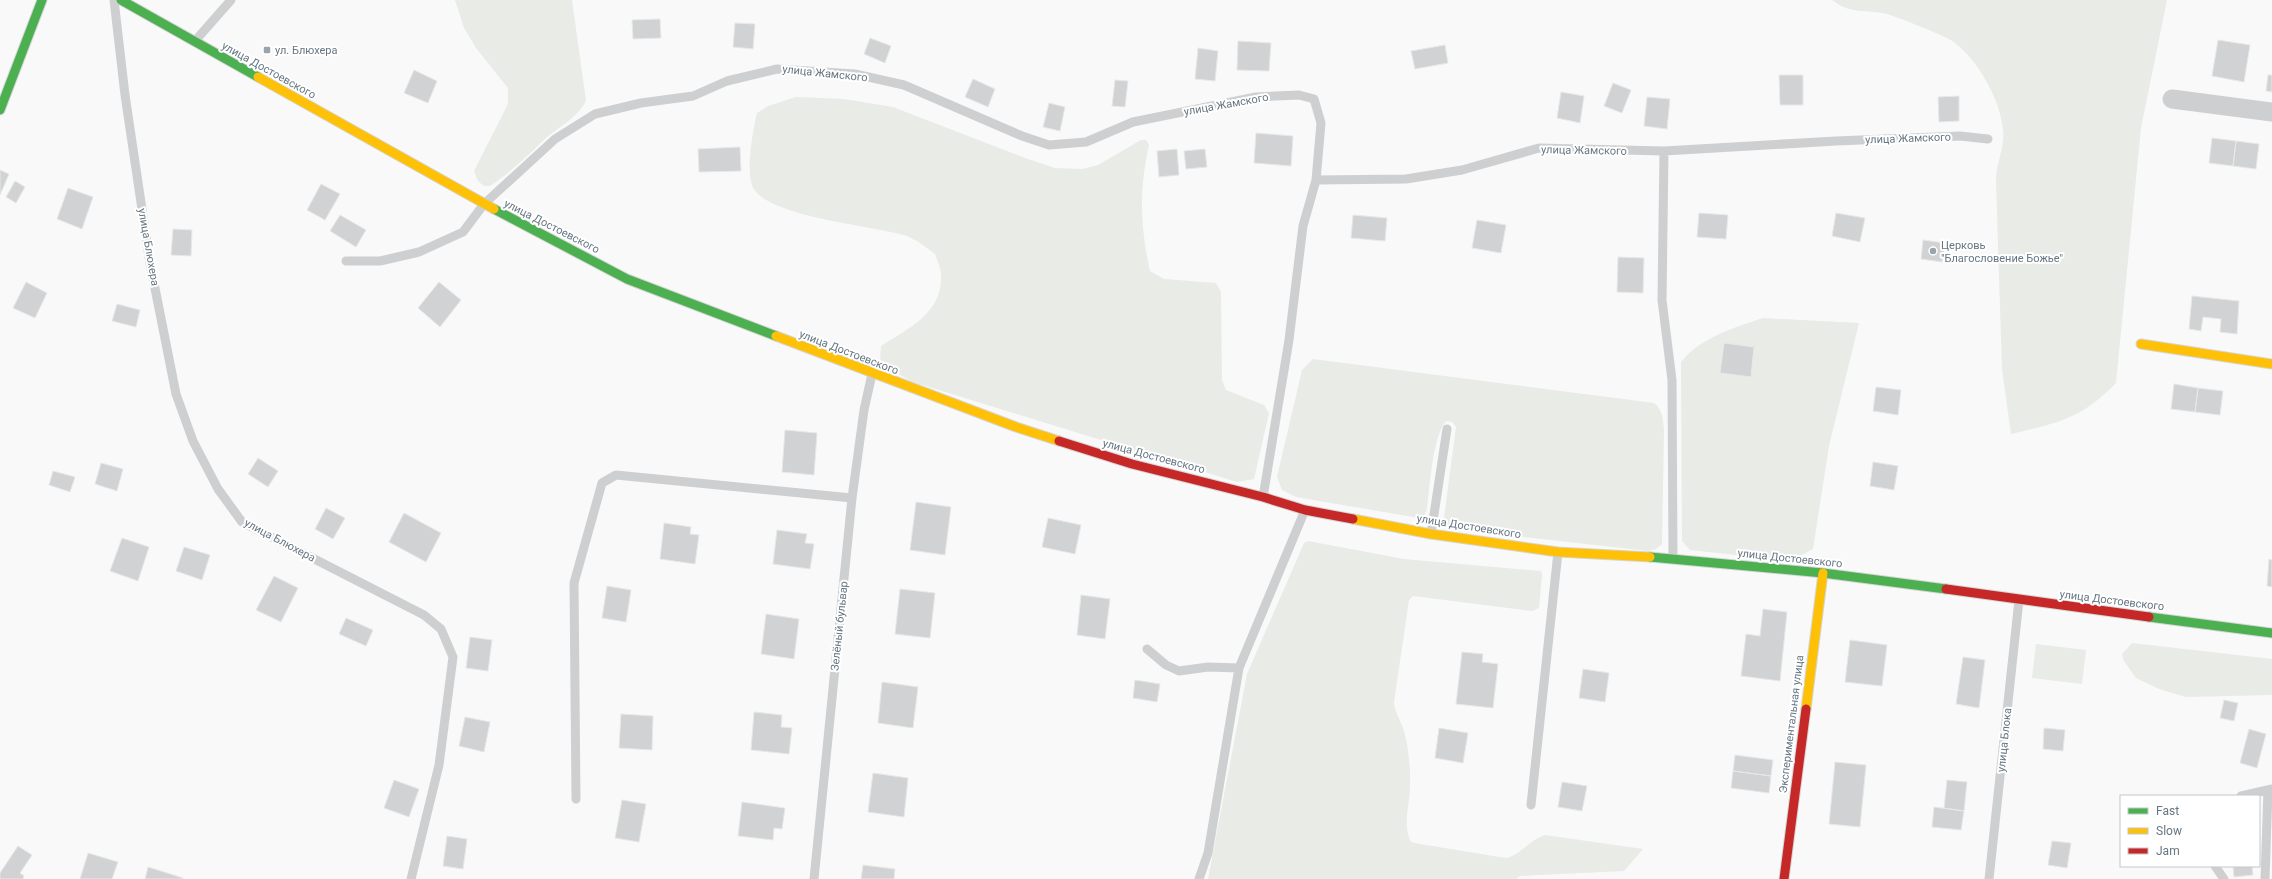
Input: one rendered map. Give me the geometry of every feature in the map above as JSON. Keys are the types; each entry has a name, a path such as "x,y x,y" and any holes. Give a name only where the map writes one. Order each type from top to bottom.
{"main road":[{"path":"0,110 42,0"},
{"name":"улица Достоевского","path":"121,0 484,204 627,279 872,374 1016,427 1125,462 1263,497 1305,510 1431,534 1558,552 1673,558 1823,573 2019,600 2272,632"},
{"path":"2141,344 2272,364"},
{"name":"Экспериментальная улица","path":"1784,879 1823,573"}],"street":[{"path":"2172,99 2272,112"}],"lane":[{"name":"улица Блюхера","path":"114,0 125,95 150,263 176,394 196,448 218,490 242,522 424,615 441,629 452,657 439,765 411,879"},
{"path":"195,42 231,0"},
{"name":"улица Жамского","path":"484,204 555,140 595,114 641,103 692,96 727,81 777,69 855,74 904,85 1022,136 1049,145 1086,142 1140,120 1256,97 1299,95 1314,99 1321,123 1316,180 1406,179 1462,170 1539,148 1664,151 1960,136 1988,139"},
{"path":"1664,151 1662,300 1672,380 1673,558"},
{"path":"1263,497 1289,340 1303,226 1316,180"},
{"path":"346,261 380,261 419,252 462,232 484,204"},
{"name":"Зелёный бульвар","path":"814,879 852,498 864,410 872,374"},
{"path":"1431,534 1447,429"},
{"path":"576,799 574,583 602,483 616,475 852,498"},
{"path":"1199,879 1208,853 1239,668 1305,510"},
{"path":"1531,805 1558,552"},
{"name":"улица Блока","path":"1989,879 2019,600"},
{"path":"1148,649 1166,665 1179,671 1208,667 1239,668"},
{"path":"2245,795 2270,790 2265,879"},
{"path":"2216,867 2224,879"}],"shaded area":[{"path":"455,0 572,0 586,101 573,117 546,138 498,181 490,186 484,186 478,181 474,171 508,104 508,88 476,48 464,28"},
{"path":"1832,0 2167,0 2141,128 2116,383 2091,405 2080,412 2056,423 2011,434 2002,369 1996,181 1997,168 2003,143 2003,130 1998,107 1980,70 1963,50 1949,39 1887,14 1852,10 1839,5"},
{"path":"796,97 844,99 893,107 1055,168 1083,169 1098,165 1141,140 1146,140 1149,145 1142,193 1142,208 1144,239 1150,271 1164,279 1216,283 1221,292 1222,380 1226,390 1264,405 1269,413 1254,479 1237,482 913,382 880,364 881,346 912,326 930,310 936,300 940,288 940,267 935,254 907,236 798,213 776,205 760,196 752,185 750,178 752,139 757,113 768,106"},
{"path":"1763,318 1859,323 1829,446 1813,549 1798,557 1783,560 1690,550 1682,541 1681,362 1698,346 1719,334"},
{"path":"1313,359 1654,403 1661,412 1664,430 1662,544 1656,549 1648,551 1454,529 1447,525 1444,518 1456,427 1452,422 1446,421 1441,429 1435,451 1427,509 1424,516 1419,518 1296,497 1282,490 1277,477 1302,370"},
{"path":"1308,541 1404,559 1541,571 1542,575 1539,608 1533,611 1413,596 1409,600 1394,702 1396,712 1405,734 1409,757 1410,793 1407,814 1408,835 1411,842 1506,858 1517,853 1539,837 1545,835 1643,849 1624,871 1520,876 1516,879 1208,879 1247,674 1304,543"},
{"path":"2132,643 2272,659 2272,695 2186,697 2159,689 2136,678 2124,661 2122,654"},
{"path":"2036,644 2086,650 2082,684 2032,678"}],"building":[{"path":"660,19 661,38 633,39 632,20"},
{"path":"735,23 755,24 753,49 733,47"},
{"path":"870,38 891,46 885,63 864,54"},
{"path":"2218,40 2250,45 2244,82 2212,76"},
{"path":"1238,41 1271,43 1269,71 1237,70"},
{"path":"1445,45 1448,63 1415,69 1411,51"},
{"path":"1198,48 1218,51 1215,81 1195,79"},
{"path":"414,70 437,81 428,103 404,93"},
{"path":"1779,75 1803,75 1803,105 1780,105"},
{"path":"2268,75 2272,75 2272,92 2266,91"},
{"path":"973,79 995,89 988,107 965,97"},
{"path":"1115,80 1128,81 1125,107 1112,106"},
{"path":"1613,83 1631,90 1622,113 1604,106"},
{"path":"1561,92 1584,96 1580,123 1557,118"},
{"path":"1959,96 1959,121 1939,122 1938,97"},
{"path":"1647,97 1670,99 1667,129 1644,126"},
{"path":"1049,103 1065,107 1060,131 1043,127"},
{"path":"1256,133 1293,136 1291,166 1254,163"},
{"path":"2212,138 2236,141 2233,166 2209,163"},
{"path":"2236,141 2259,144 2256,169 2233,166"},
{"path":"740,147 741,171 699,172 698,149"},
{"path":"1177,149 1179,175 1159,177 1157,151"},
{"path":"1205,149 1207,167 1186,169 1184,151"},
{"path":"0,170 9,174 0,195"},
{"path":"15,181 25,187 16,203 6,197"},
{"path":"321,184 340,194 325,220 307,210"},
{"path":"68,188 93,197 82,229 57,219"},
{"path":"1699,213 1728,215 1726,239 1697,237"},
{"path":"1836,213 1865,218 1860,242 1832,236"},
{"path":"340,215 366,230 356,247 330,231"},
{"path":"1353,215 1387,218 1385,241 1351,238"},
{"path":"1477,220 1506,225 1501,253 1472,248"},
{"path":"173,229 192,230 191,256 171,255"},
{"name":"Церковь \"Благословение Божье\"","path":"1923,240 1945,243 1942,262 1921,259"},
{"path":"1618,257 1644,258 1643,293 1617,292"},
{"path":"26,282 47,293 35,318 13,308"},
{"path":"439,282 461,300 440,327 418,308"},
{"path":"2192,296 2239,301 2237,334 2220,332 2221,319 2203,317 2201,331 2189,329"},
{"path":"117,304 140,310 136,327 112,321"},
{"path":"1724,343 1754,347 1751,377 1720,373"},
{"path":"2174,384 2198,388 2195,412 2171,409"},
{"path":"1876,387 1901,390 1898,415 1873,411"},
{"path":"2198,388 2223,391 2220,415 2195,412"},
{"path":"785,430 817,433 814,475 782,472"},
{"path":"258,458 278,471 268,487 248,474"},
{"path":"1873,462 1898,466 1894,490 1870,486"},
{"path":"101,463 123,469 117,491 95,484"},
{"path":"53,471 75,477 70,492 49,485"},
{"path":"916,502 951,507 945,555 910,550"},
{"path":"326,508 345,518 333,539 315,529"},
{"path":"404,513 441,533 426,562 389,542"},
{"path":"1048,518 1081,525 1075,554 1042,547"},
{"path":"664,523 691,527 690,534 699,535 695,564 660,559"},
{"path":"777,530 807,534 805,543 814,544 810,569 773,564"},
{"path":"122,538 149,547 138,581 110,571"},
{"path":"184,547 210,555 202,580 176,571"},
{"path":"2269,559 2272,560 2272,587 2267,586"},
{"path":"274,576 298,588 281,622 256,610"},
{"path":"607,586 631,590 626,622 602,618"},
{"path":"900,589 935,593 930,638 895,634"},
{"path":"1081,595 1110,599 1105,639 1077,635"},
{"path":"1763,609 1787,612 1780,681 1741,676 1746,634 1760,636"},
{"path":"766,614 799,619 794,659 761,654"},
{"path":"346,618 373,630 366,646 339,634"},
{"path":"470,637 492,640 488,671 466,668"},
{"path":"1850,640 1887,645 1882,686 1845,682"},
{"path":"1462,652 1483,654 1482,662 1498,664 1493,708 1456,704"},
{"path":"1963,657 1985,660 1979,708 1956,704"},
{"path":"1583,669 1609,673 1605,702 1579,698"},
{"path":"1135,680 1160,684 1157,702 1133,698"},
{"path":"882,682 918,687 913,728 878,723"},
{"path":"2224,700 2238,703 2234,721 2220,718"},
{"path":"754,712 782,715 781,727 792,728 789,754 751,750"},
{"path":"621,714 653,716 652,750 619,748"},
{"path":"465,717 490,722 484,752 459,746"},
{"path":"1439,728 1468,733 1463,763 1435,758"},
{"path":"2044,728 2065,730 2063,751 2043,749"},
{"path":"2249,729 2266,734 2257,768 2240,763"},
{"path":"1735,755 1773,760 1771,776 1733,771"},
{"path":"1835,762 1866,765 1860,827 1829,824"},
{"path":"1733,771 1771,776 1769,793 1731,788"},
{"path":"873,773 908,778 904,817 868,812"},
{"path":"394,780 419,789 409,817 384,808"},
{"path":"1947,780 1967,782 1964,811 1944,808"},
{"path":"1562,782 1587,786 1582,811 1558,807"},
{"path":"622,800 646,804 639,842 615,838"},
{"path":"742,802 785,808 782,829 774,828 773,840 738,836"},
{"path":"1934,807 1964,811 1961,830 1932,827"},
{"path":"447,836 467,839 463,869 443,866"},
{"path":"2052,841 2071,843 2067,868 2048,865"},
{"path":"18,846 32,855 20,873 24,876 23,879 0,879 0,873"},
{"path":"88,853 118,862 112,879 80,879"},
{"path":"863,865 895,869 894,879 861,879"},
{"path":"148,867 183,878 183,879 145,879"},
{"path":"2233,867 2252,867 2253,875 2234,877"}],"traffic: fast":[{"path":"0,110 42,0"},
{"path":"121,0 258,77"},
{"path":"494,209 627,279 776,336"},
{"path":"1650,557 1823,573 1946,589"},
{"path":"2149,617 2272,633"}],"traffic: slow":[{"path":"258,77 494,209"},
{"path":"776,336 1016,427 1059,441"},
{"path":"2141,344 2272,364"},
{"path":"1353,519 1431,534 1558,552 1650,557"},
{"path":"1806,709 1823,573"}],"traffic: jam":[{"path":"1059,441 1132,464 1263,497 1305,510 1353,519"},
{"path":"1946,589 2149,617"},
{"path":"1784,879 1806,709"}],"place":[{"name":"ул. Блюхера","path":"267,50"},
{"name":"Церковь \"Благословение Божье\"","path":"1933,251"}]}
